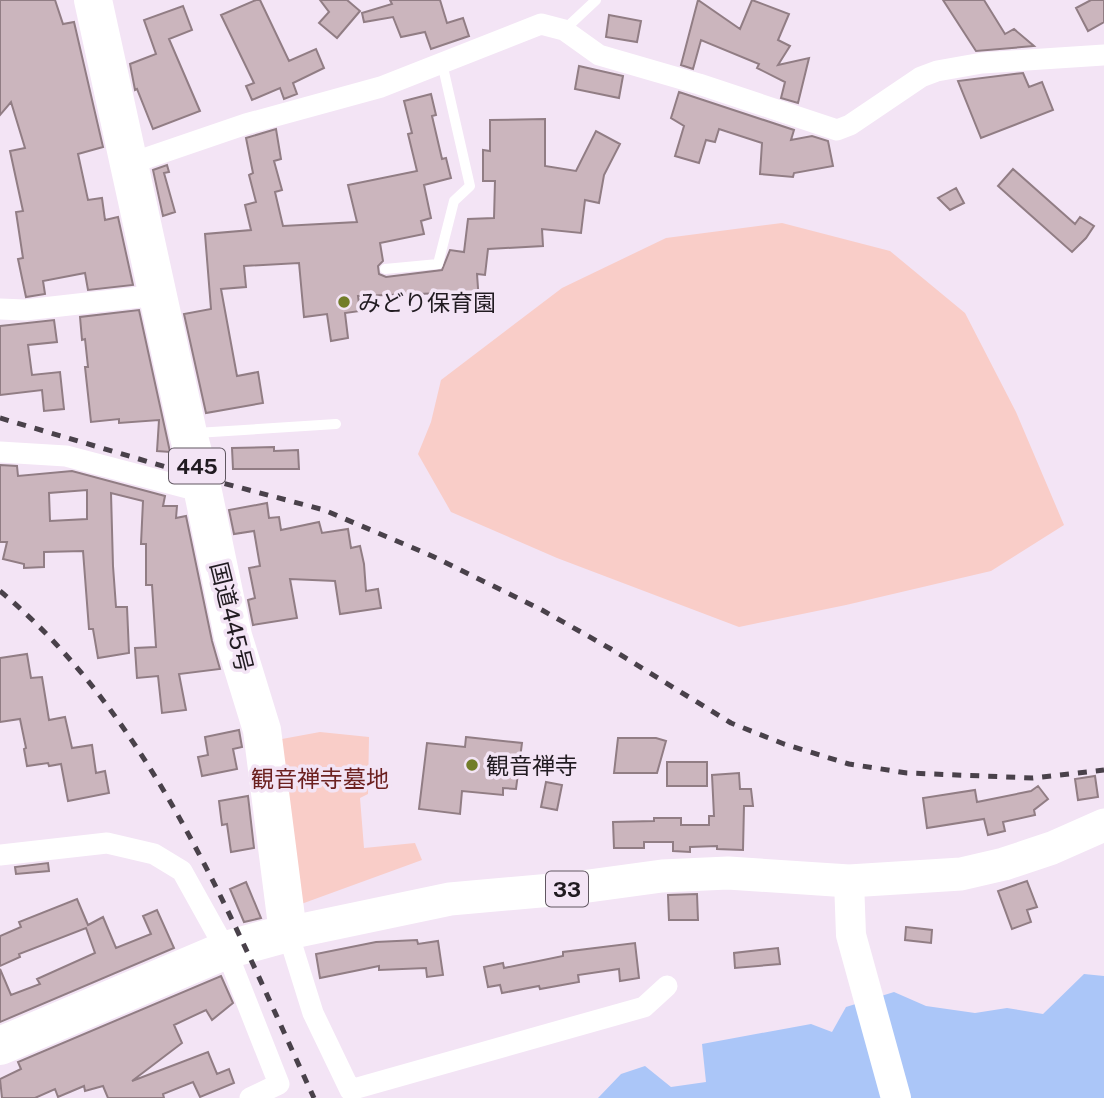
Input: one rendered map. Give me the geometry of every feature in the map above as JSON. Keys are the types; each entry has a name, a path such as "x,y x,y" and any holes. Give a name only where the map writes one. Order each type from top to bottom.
{"highway":[{"name":"国道445号","path":"93,0 188,433 204,492 233,636 262,730 288,933"},
{"path":"0,1046 226,950 288,933"}],"main road":[{"name":"33","path":"288,933 450,899 574,888 662,876 728,873 849,881 961,874 1004,864 1052,848 1104,825"},
{"path":"849,881 851,935 895,1098"}],"street":[{"path":"129,164 235,128 381,87 541,24 564,30 599,55 699,84 837,130 850,125 921,76 937,71 982,63 1104,55"},
{"path":"0,309 25,310 158,295"},
{"path":"0,452 66,456 204,492"},
{"path":"0,855 107,843 154,854 182,871 226,950 279,1084 250,1098"},
{"path":"288,933 313,1013 350,1090 644,1007 667,986"}],"lane":[{"path":"564,30 596,0"},
{"path":"385,269 438,264 454,201 470,186 442,63"},
{"path":"188,433 337,424"}],"green space":[{"path":"782,223 890,251 965,313 1016,412 1064,525 991,571 739,627 557,558 451,512 418,454 431,422 441,380 562,288 666,238"},
{"name":"観音禅寺墓地","path":"320,732 369,737 368,794 360,798 364,848 415,843 422,860 293,907 271,741"}],"water":[{"path":"1084,974 1104,976 1104,1098 598,1098 621,1074 645,1066 671,1087 706,1082 702,1044 811,1024 832,1032 846,1007 894,992 926,1006 975,1013 1007,1008 1043,1014"}],"building":[{"path":"0,0 55,0 63,24 74,22 103,147 78,154 88,200 102,198 105,220 118,217 133,285 88,290 85,273 43,281 45,294 26,297 18,259 23,258 16,212 23,211 10,151 25,148 11,102 0,115"},
{"path":"260,0 289,61 316,49 324,68 293,83 297,94 284,99 280,88 252,100 246,86 254,83 221,15"},
{"path":"320,0 347,0 360,11 337,38 319,23 329,12"},
{"path":"390,0 440,0 447,23 463,18 469,36 431,49 425,32 401,37 393,17 364,22 362,13 392,4"},
{"path":"698,0 740,29 752,0 789,14 778,40 790,46 778,65 809,58 798,103 781,98 785,82 757,68 759,64 701,40 693,69 681,65"},
{"path":"943,0 984,0 1005,34 1014,29 1034,46 976,51"},
{"path":"1091,0 1104,0 1104,22 1088,31 1076,8"},
{"path":"183,6 192,30 169,39 200,111 153,129 137,89 135,90 130,64 156,54 144,20"},
{"path":"609,15 641,21 637,42 606,37"},
{"path":"579,66 623,76 619,98 575,89"},
{"path":"1023,73 1029,87 1042,82 1053,110 981,138 958,81"},
{"path":"679,92 794,130 791,140 812,136 828,141 833,166 794,173 793,177 760,174 762,143 719,129 715,142 706,140 699,163 675,156 684,126 671,118"},
{"path":"431,94 436,115 432,116 442,159 446,158 451,178 424,185 431,218 421,221 424,234 380,243 383,261 378,266 379,274 386,277 442,270 450,250 464,252 468,219 494,218 495,181 483,181 483,150 490,151 490,120 545,119 545,166 576,171 596,131 620,144 604,175 599,203 585,200 581,233 542,229 543,246 488,249 485,275 477,274 479,302 446,304 445,293 358,296 360,311 345,313 348,338 331,341 327,314 304,317 299,263 244,266 246,287 221,289 237,376 258,372 263,403 206,413 184,314 211,309 205,234 251,230 245,205 256,202 249,175 253,173 246,138 276,129 281,159 274,161 282,190 275,192 283,226 357,222 348,185 417,171 404,101"},
{"path":"167,165 169,172 164,173 175,212 163,216 153,170"},
{"path":"1013,169 1075,224 1080,217 1094,226 1072,252 998,186"},
{"path":"956,188 964,203 950,210 938,198"},
{"path":"139,310 170,452 157,451 159,420 119,423 119,419 91,422 85,367 88,367 80,317"},
{"path":"54,320 57,342 28,345 32,375 60,372 64,409 44,411 42,390 0,395 0,326"},
{"path":"274,447 274,451 298,450 299,469 233,469 232,448"},
{"path":"0,465 17,466 18,476 72,471 165,496 163,506 177,506 176,518 186,516 220,669 179,674 186,710 162,713 158,676 137,678 135,648 156,647 152,585 146,585 146,544 141,544 143,501 111,493 116,607 127,607 129,653 98,658 93,629 89,629 83,551 44,552 44,567 24,568 24,564 3,559 7,542 0,542","holes":["87,490 87,519 50,521 49,493"]},
{"path":"267,503 269,518 279,517 281,530 319,522 322,533 348,529 351,548 360,546 366,591 378,589 381,608 340,614 335,581 290,579 297,618 253,625 248,600 255,598 249,568 260,566 254,531 234,534 229,510"},
{"path":"27,654 31,678 42,677 49,720 65,717 72,748 92,745 96,773 105,771 109,793 68,801 61,764 27,766 20,719 0,722 0,658"},
{"path":"239,730 242,747 233,749 237,769 202,776 198,757 208,755 205,737"},
{"name":"観音禅寺","path":"466,737 522,743 516,789 503,788 503,795 462,791 460,814 419,809 427,743 465,747"},
{"path":"618,738 656,738 666,741 657,773 614,773"},
{"path":"667,762 707,762 707,786 667,786"},
{"path":"739,773 740,789 751,789 753,806 744,806 743,850 717,849 717,846 690,847 690,852 673,851 673,842 644,842 644,848 614,848 613,822 681,818 681,825 709,825 709,816 714,816 712,775"},
{"path":"1095,776 1098,797 1078,800 1075,779"},
{"path":"546,782 562,785 557,810 541,807"},
{"path":"1038,786 1048,799 1034,810 1035,815 1003,822 1005,831 988,835 984,819 927,828 923,798 975,790 977,802 1031,791"},
{"path":"248,796 254,848 231,852 227,824 222,825 219,801"},
{"path":"48,863 49,871 16,874 15,867"},
{"path":"1027,881 1037,907 1027,910 1031,922 1012,929 998,891"},
{"path":"246,882 261,918 244,922 230,889"},
{"path":"697,894 698,920 669,920 668,895"},
{"path":"77,899 88,925 103,917 116,948 151,934 143,916 157,910 174,948 0,1022 0,969 11,995 40,984 37,979 95,953 86,928 19,954 20,957 0,966 0,936 21,927 19,922"},
{"path":"906,927 932,930 931,943 905,940"},
{"path":"417,940 418,944 438,941 443,975 427,977 426,968 379,970 379,966 320,978 316,954 376,942"},
{"path":"635,943 639,978 620,981 619,969 578,975 579,982 540,989 539,986 502,993 500,985 488,987 484,967 503,963 504,968 563,956 563,952"},
{"path":"778,948 780,964 735,968 734,953"},
{"path":"221,976 233,1003 212,1020 206,1010 174,1025 182,1043 132,1081 208,1052 217,1074 229,1069 234,1083 200,1097 193,1082 163,1094 164,1098 108,1098 103,1086 85,1091 84,1086 58,1097 55,1089 35,1098 2,1098 0,1079 21,1069 18,1062"}],"railway":[{"path":"0,418 200,477 324,510 432,556 542,610 731,723 784,744 849,764 907,773 1033,778 1104,770"},
{"path":"0,591 54,642 103,699 145,761 184,826 219,894 314,1098"}],"place":[{"name":"みどり保育園","path":"344,302"},
{"name":"観音禅寺","path":"472,765"}]}
